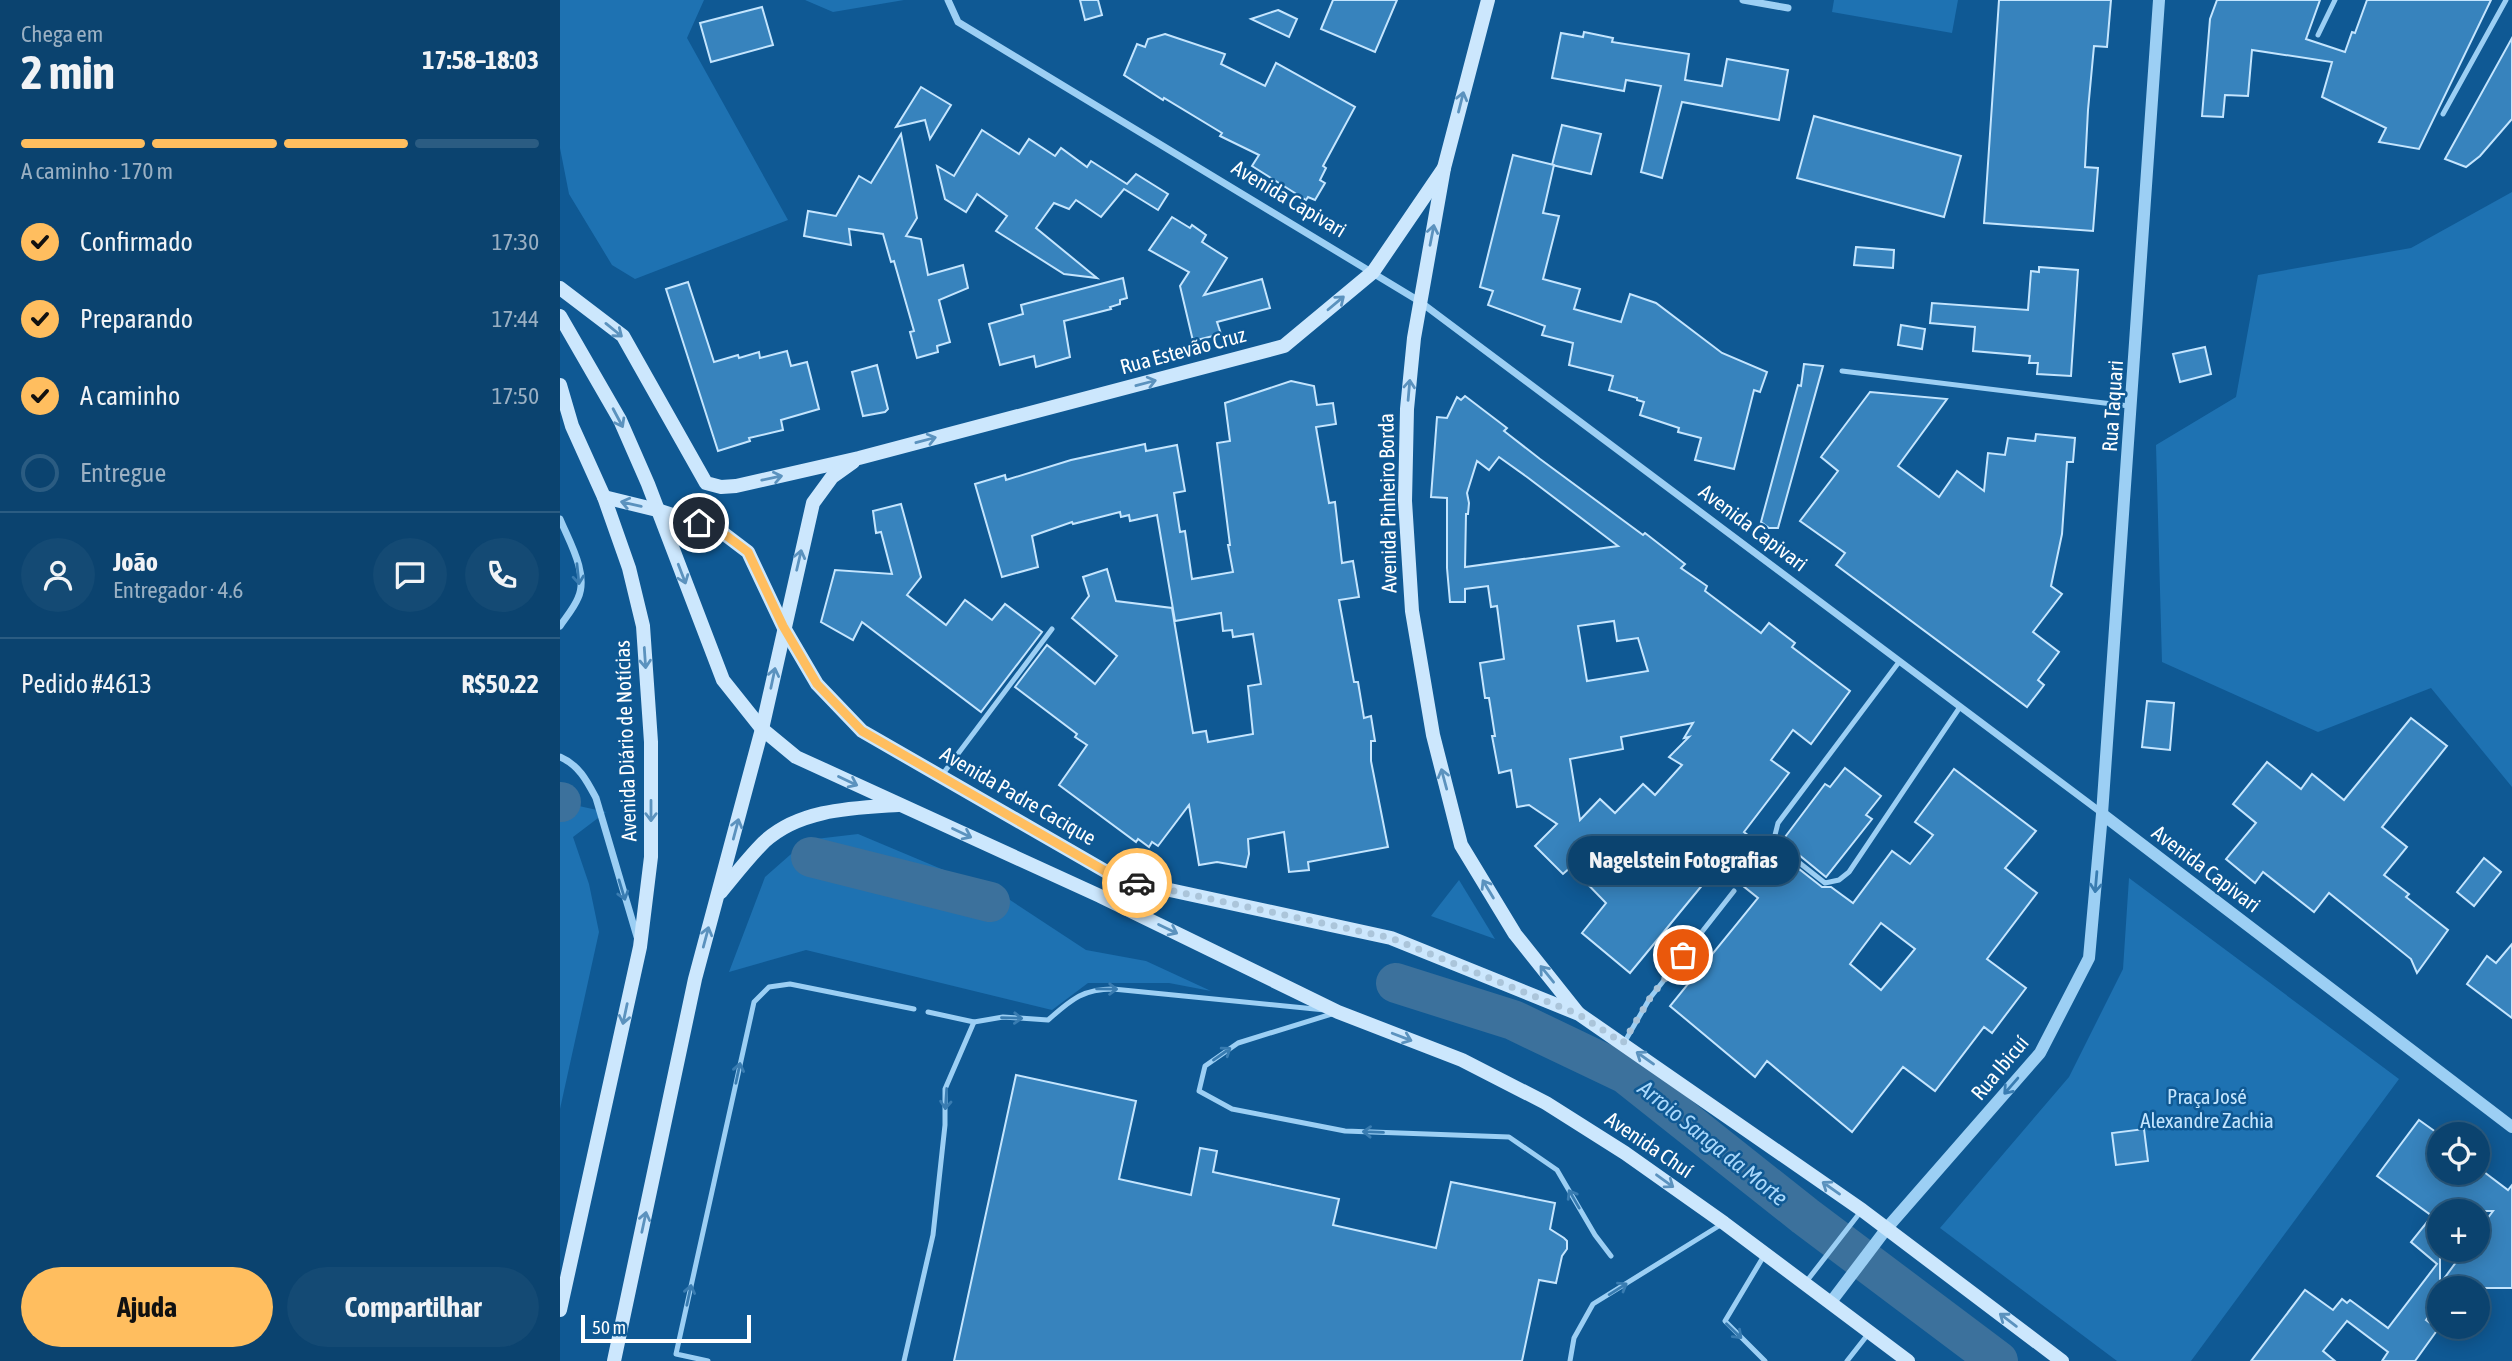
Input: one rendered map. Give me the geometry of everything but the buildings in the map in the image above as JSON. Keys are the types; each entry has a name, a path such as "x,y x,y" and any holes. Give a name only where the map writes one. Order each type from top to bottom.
{"main road":[{"name":"Avenida Pinheiro Borda","path":"1488,0 1444,168 1419,301 1407,409 1405,501 1412,611 1433,734 1461,845 1515,934 1578,1014"},
{"name":"Rua Estevão Cruz","path":"560,288 623,336 706,483 721,487 736,486 859,458 1284,346 1373,272 1444,168"},
{"path":"560,316 620,420 723,680 762,729 796,757 1100,896 1338,1012"},
{"name":"Avenida Diário de Notícias","path":"560,386 572,426 604,497 629,568 644,639 651,743 651,857 640,947 560,1310"},
{"path":"614,1361 695,979 762,729 783,626 813,503 832,477 859,458"},
{"name":"Avenida Padre Cacique","path":"604,497 657,510 719,530 748,552 783,626 817,684 862,731 1119,879 1391,938 1578,1014"},
{"path":"718,895 766,841 799,821 840,809 900,804"},
{"name":"Avenida Chuí","path":"1338,1012 1462,1060 1546,1103 1625,1153 1724,1223 1908,1361"},
{"path":"1578,1014 1862,1210 2062,1361"}],"street":[{"name":"Avenida Capivari","path":"948,0 958,22 1419,301 2102,814 2512,1127"},
{"path":"1742,0 1788,8"},
{"name":"Rua Taquari","path":"2102,814 2159,0"},
{"path":"560,519 576,555 580,575 579,597 560,626"},
{"path":"560,758 571,762 586,779 596,798 640,947"},
{"name":"Rua Ibicuí","path":"1830,1302 1887,1228 2040,1053 2089,958 2102,814"}],"lane":[{"path":"2318,35 2335,0"},
{"path":"2443,114 2506,0"},
{"path":"1842,371 2132,406"},
{"path":"942,775 1052,629"},
{"path":"1899,662 1778,823 1775,835 1778,846 1825,883 1839,880 1849,872 1960,707"},
{"path":"1623,1043 1650,998 1734,891"},
{"path":"708,1361 676,1354 754,1002 769,987 790,984 914,1009"},
{"path":"928,1012 974,1022 1003,1017 1048,1020 1077,996 1095,989 1113,989 1338,1012"},
{"path":"1338,1012 1238,1043 1205,1066 1199,1091 1233,1109 1345,1131 1509,1138 1557,1170 1595,1235 1611,1256"},
{"path":"904,1361 933,1235 945,1125 946,1089 974,1022"},
{"path":"1806,1282 1862,1210"},
{"path":"1570,1361 1574,1338 1593,1304 1724,1223"},
{"path":"1765,1254 1725,1321 1765,1361"},
{"path":"1847,1361 1870,1332"},
{"path":"1752,1361 1758,1354"}],"green space":[{"path":"560,0 704,0 687,38 788,220 635,279 612,265 569,194 560,148"},
{"path":"805,0 904,0 833,12"},
{"path":"1834,0 1958,0 1952,33 1832,12"},
{"path":"2512,192 2512,787 2431,688 2318,732 2162,662 2156,445 2236,397 2258,275 2411,248"},
{"path":"560,800 606,812 573,837 589,884 599,932 560,1109"},
{"path":"858,834 1001,894 1086,950 1146,961 1211,991 1169,983 1088,983 1052,1010 806,950 729,972 765,877 807,840"},
{"name":"Praça José Alexandre Zachia","path":"2129,878 2399,1079 2191,1361 2117,1361 1940,1228 2069,1077 2123,969"},
{"path":"1459,880 1495,939 1431,916"}],"waterway":[{"name":"Arroio Sanga da Morte","path":"811,857 990,902"},
{"name":"Arroio Sanga da Morte","path":"1396,983 1513,1020 1626,1074 1805,1216 1998,1361"}],"way so far":[{"path":"1137,883 1391,938 1578,1014 1623,1043 1650,998 1683,955"}],"place":[{"name":"Nagelstein Fotografias","path":"1683,955"}],"route":[{"path":"699,523 719,530 748,552 783,626 817,684 862,731 1119,879 1137,883"}]}
